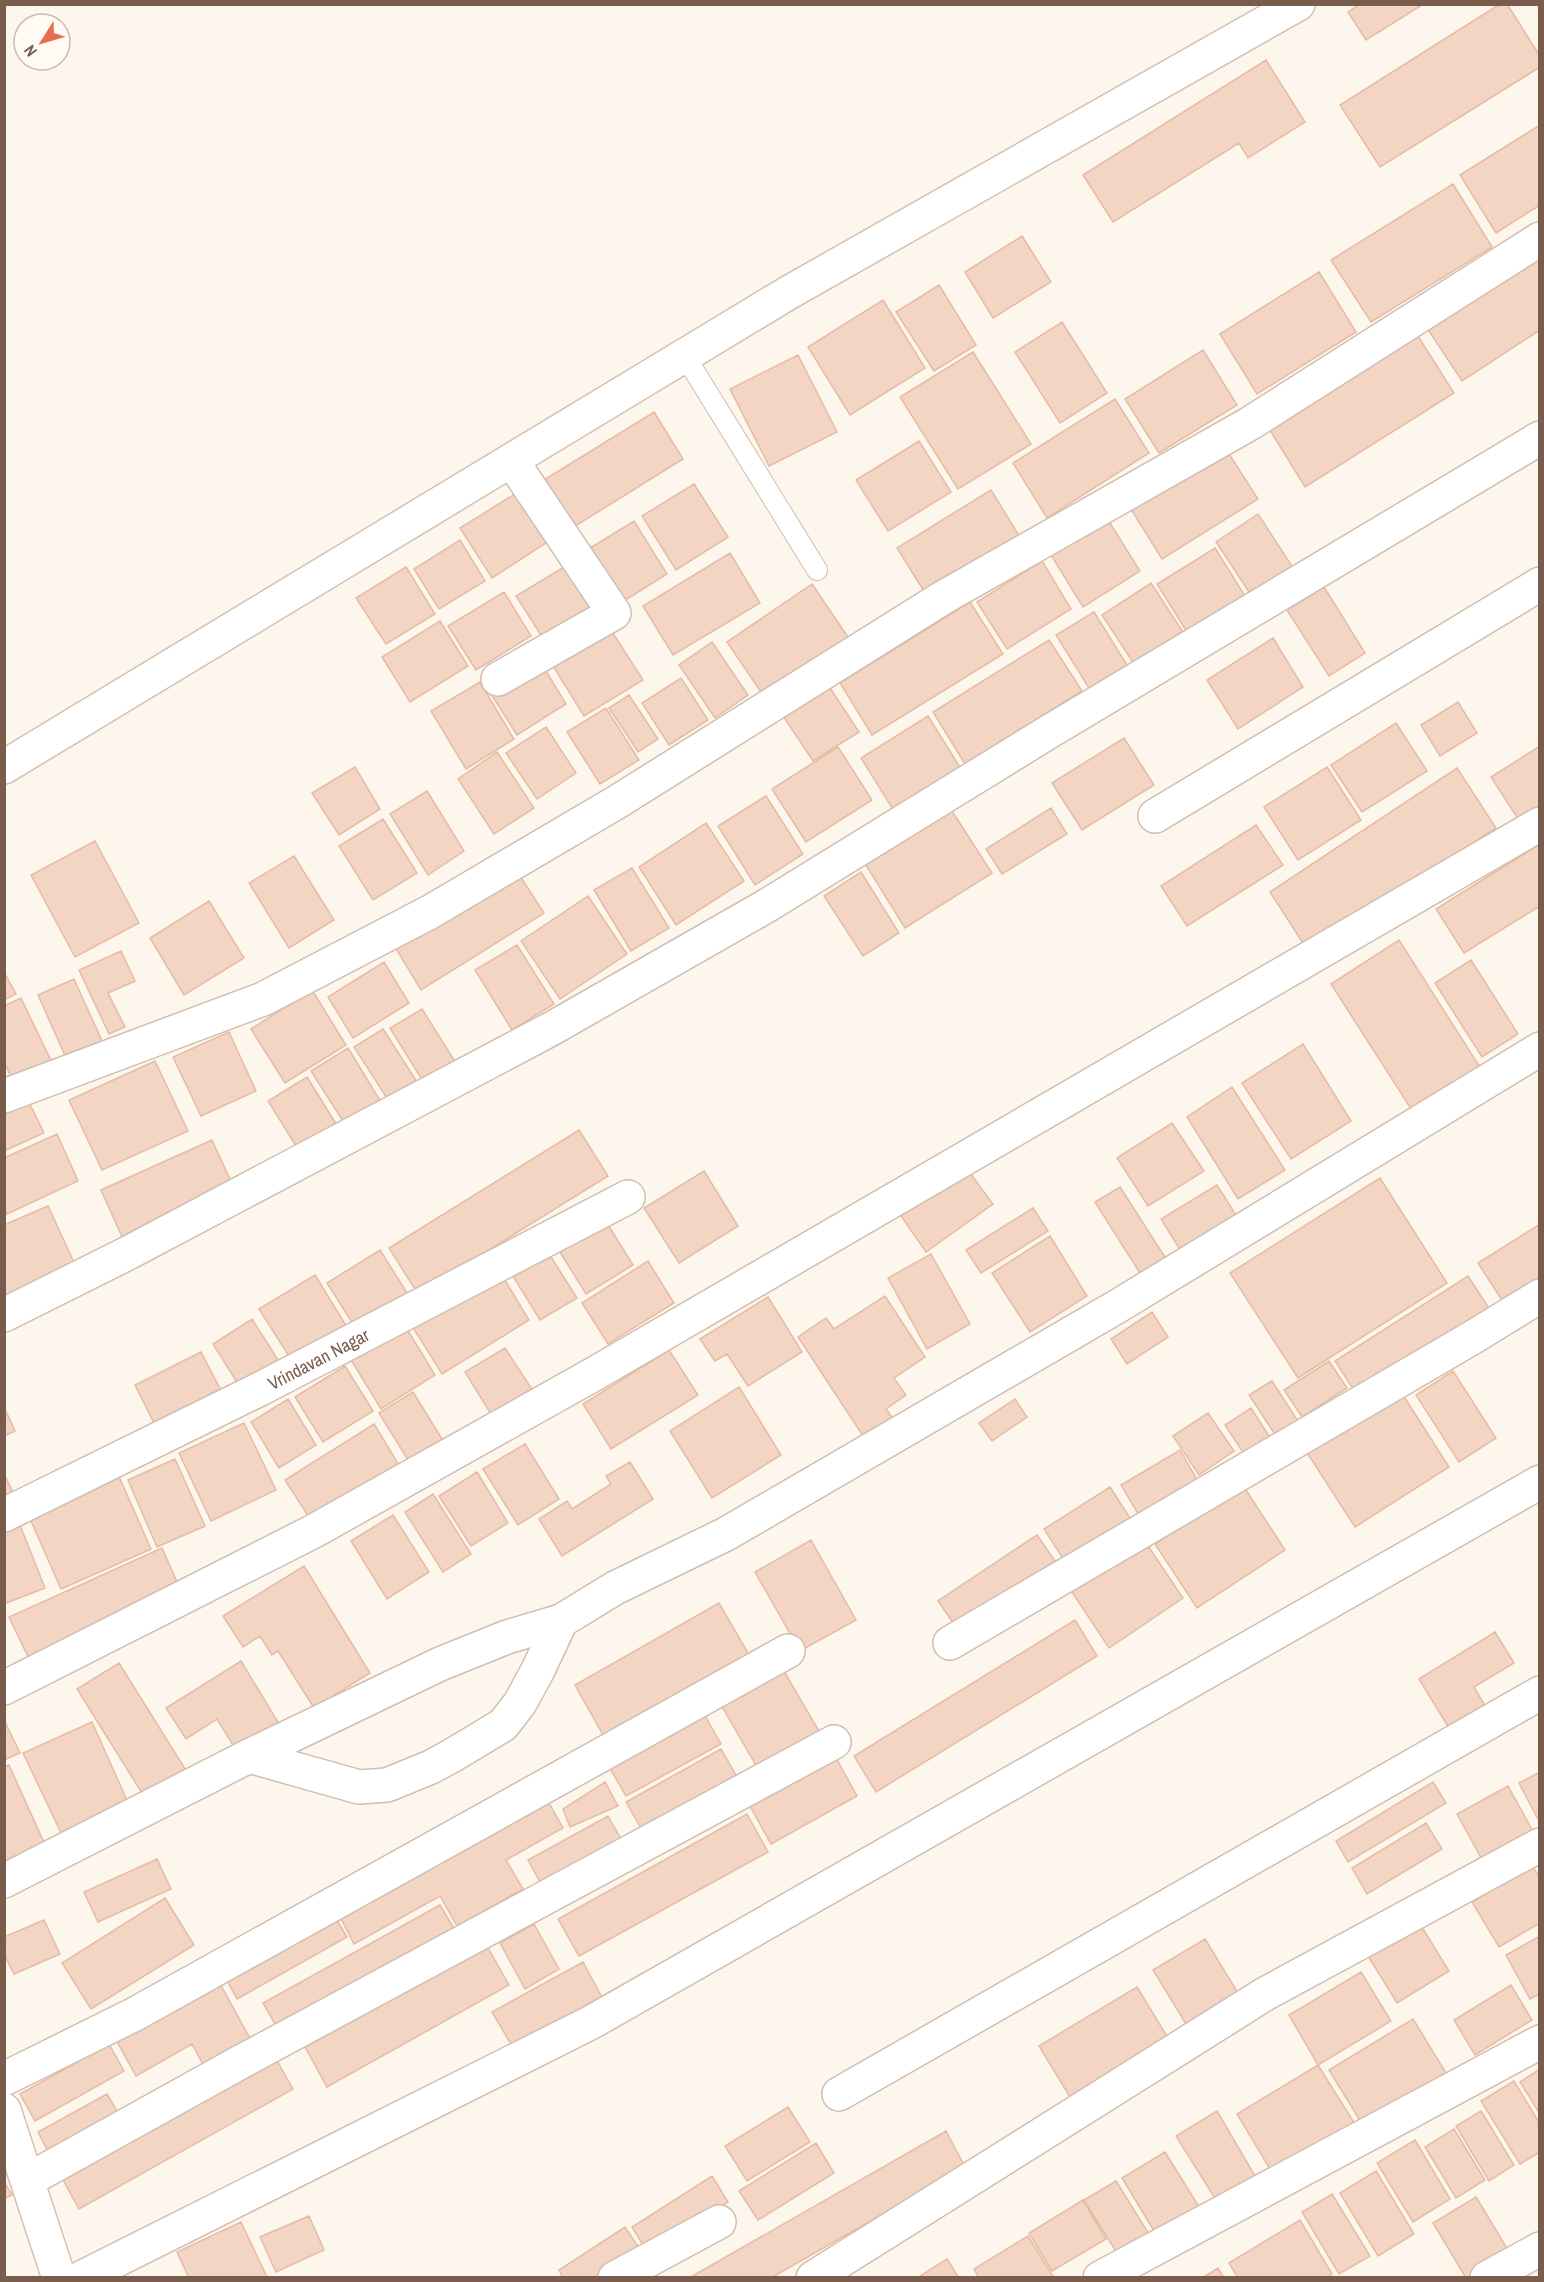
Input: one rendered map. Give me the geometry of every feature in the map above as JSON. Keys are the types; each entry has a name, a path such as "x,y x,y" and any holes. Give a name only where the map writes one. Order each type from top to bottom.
{"street":[{"path":"4,767 788,293 1298,4"},
{"path":"4,1096 262,999 430,912 617,802 944,597 1249,424 1539,239"},
{"path":"4,1315 138,1248 540,1035 768,905 1047,733 1539,438"},
{"path":"498,679 614,613 512,461"},
{"path":"1155,816 1539,584"},
{"path":"4,1688 314,1531 563,1391 1539,824"},
{"path":"4,1881 249,1756 440,1664 507,1637 561,1621 615,1588 726,1534 1118,1306 1539,1049"},
{"name":"Vrindavan Nagar","path":"4,1515 260,1389 628,1197"},
{"path":"950,1643 1475,1336 1539,1296"},
{"path":"81,2277 590,2023 1539,1482"},
{"path":"249,1756 359,1786 387,1785 431,1767 503,1725 520,1702 538,1670 561,1621"},
{"path":"4,2079 135,2014 788,1651"},
{"path":"839,2094 1539,1694"},
{"path":"27,2180 834,1742"},
{"path":"813,2277 1265,1994 1539,1845"},
{"path":"1100,2277 1539,2042"},
{"path":"4,2110 59,2277"},
{"path":"615,2277 719,2222"},
{"path":"1487,2277 1539,2249"}],"lane":[{"path":"685,356 817,570"}],"building":[{"path":"1360,4 1422,5 1366,40 1348,12"},
{"path":"1500,4 1507,4 1540,56 1540,67 1380,167 1340,105"},
{"path":"1266,60 1305,122 1248,158 1239,143 1113,222 1083,175"},
{"path":"1540,125 1540,205 1496,233 1460,175"},
{"path":"1453,184 1492,247 1371,322 1331,260"},
{"path":"1022,236 1051,282 993,318 965,272"},
{"path":"1540,249 1540,330 1462,381 1425,325"},
{"path":"1319,272 1356,332 1257,394 1220,334"},
{"path":"939,285 976,345 934,371 896,312"},
{"path":"883,300 925,368 850,415 808,347"},
{"path":"1062,322 1107,393 1060,423 1015,352"},
{"path":"1416,333 1454,393 1305,487 1268,427"},
{"path":"1203,350 1237,405 1159,453 1125,399"},
{"path":"973,352 1031,444 958,489 900,397"},
{"path":"798,355 837,432 769,466 730,389"},
{"path":"1115,399 1149,453 1047,518 1013,463"},
{"path":"654,412 683,459 569,530 539,483"},
{"path":"919,441 951,492 888,531 856,480"},
{"path":"1224,446 1258,499 1162,559 1129,506"},
{"path":"694,484 728,537 676,570 642,516"},
{"path":"991,490 1023,542 930,601 897,548"},
{"path":"518,492 549,541 492,578 460,528"},
{"path":"1258,514 1295,571 1253,598 1216,542"},
{"path":"1108,520 1140,571 1083,607 1051,555"},
{"path":"634,521 667,574 616,606 582,553"},
{"path":"460,540 485,581 439,609 414,569"},
{"path":"1215,548 1245,596 1187,632 1157,584"},
{"path":"730,553 760,603 673,655 643,606"},
{"path":"1042,561 1071,609 1007,649 977,602"},
{"path":"569,564 598,611 546,643 516,596"},
{"path":"406,567 435,614 386,644 356,598"},
{"path":"1151,583 1183,632 1134,664 1102,615"},
{"path":"812,584 850,640 765,698 727,642"},
{"path":"1324,587 1365,653 1329,676 1287,610"},
{"path":"504,592 531,636 476,670 448,626"},
{"path":"970,602 1003,654 872,735 840,683"},
{"path":"1094,612 1127,665 1089,688 1056,635"},
{"path":"440,621 468,666 410,702 382,657"},
{"path":"611,630 643,680 584,716 553,666"},
{"path":"1273,638 1303,687 1238,729 1207,680"},
{"path":"1049,640 1082,691 965,764 933,712"},
{"path":"712,642 748,695 715,718 679,665"},
{"path":"541,663 566,704 517,735 491,694"},
{"path":"681,678 708,720 669,745 642,703"},
{"path":"480,682 514,739 466,769 431,711"},
{"path":"826,682 859,732 813,761 779,710"},
{"path":"629,695 658,739 638,752 609,708"},
{"path":"1458,702 1477,733 1440,756 1421,725"},
{"path":"606,708 639,760 600,784 567,732"},
{"path":"928,716 961,769 894,811 861,758"},
{"path":"1396,723 1427,771 1362,812 1331,765"},
{"path":"546,727 576,773 537,799 506,753"},
{"path":"1124,738 1154,785 1082,830 1052,783"},
{"path":"1540,746 1540,809 1520,822 1491,777"},
{"path":"838,747 872,800 806,842 772,789"},
{"path":"497,752 534,808 494,834 458,779"},
{"path":"355,767 380,809 339,835 312,793"},
{"path":"1327,767 1361,820 1298,860 1264,807"},
{"path":"1457,768 1496,828 1308,951 1270,892"},
{"path":"427,791 464,851 428,875 390,814"},
{"path":"766,796 803,854 755,885 718,826"},
{"path":"950,808 992,873 905,928 864,862"},
{"path":"1051,808 1067,834 1002,874 986,849"},
{"path":"383,819 417,873 373,900 339,846"},
{"path":"706,823 744,881 676,925 639,867"},
{"path":"1256,825 1283,865 1187,926 1161,886"},
{"path":"95,841 139,923 75,957 31,875"},
{"path":"1540,844 1540,906 1464,953 1436,909"},
{"path":"294,856 334,920 289,948 249,883"},
{"path":"632,868 669,928 631,951 594,890"},
{"path":"861,872 899,933 863,956 824,896"},
{"path":"518,873 544,913 421,990 395,947"},
{"path":"588,896 627,954 560,999 521,941"},
{"path":"209,901 244,958 184,995 150,938"},
{"path":"1399,940 1483,1072 1415,1115 1331,984"},
{"path":"517,945 554,1004 512,1030 475,970"},
{"path":"121,951 135,981 108,993 125,1027 109,1034 79,970"},
{"path":"1471,960 1518,1034 1482,1057 1435,983"},
{"path":"384,962 409,1003 353,1038 328,997"},
{"path":"4,972 16,994 4,1000"},
{"path":"74,979 107,1052 71,1069 38,995"},
{"path":"312,990 346,1045 285,1083 251,1029"},
{"path":"21,998 55,1069 16,1087 4,1062 4,1006"},
{"path":"422,1009 456,1063 424,1083 390,1028"},
{"path":"383,1029 421,1088 392,1106 354,1047"},
{"path":"229,1032 256,1091 201,1116 173,1057"},
{"path":"1303,1044 1351,1121 1291,1159 1242,1083"},
{"path":"348,1048 384,1107 348,1129 311,1071"},
{"path":"155,1061 188,1131 102,1170 69,1100"},
{"path":"307,1077 343,1135 303,1157 268,1101"},
{"path":"1232,1087 1285,1170 1238,1199 1187,1117"},
{"path":"26,1096 44,1133 4,1151 4,1106"},
{"path":"1172,1123 1204,1171 1148,1206 1117,1158"},
{"path":"579,1130 608,1176 418,1294 389,1248"},
{"path":"57,1134 78,1181 7,1214 4,1208 4,1158"},
{"path":"212,1140 234,1188 123,1239 101,1190"},
{"path":"967,1169 993,1204 926,1252 901,1216"},
{"path":"704,1171 738,1226 679,1263 644,1208"},
{"path":"1380,1178 1447,1283 1298,1378 1230,1273"},
{"path":"1217,1185 1241,1223 1185,1258 1161,1219"},
{"path":"1120,1187 1170,1265 1145,1281 1095,1202"},
{"path":"48,1206 78,1271 4,1304 4,1225"},
{"path":"1033,1208 1048,1231 981,1273 966,1250"},
{"path":"605,1220 633,1265 586,1294 558,1249"},
{"path":"1540,1224 1540,1284 1505,1305 1478,1263"},
{"path":"1050,1236 1087,1296 1030,1332 992,1273"},
{"path":"544,1246 577,1298 540,1320 508,1268"},
{"path":"380,1250 409,1296 356,1329 327,1283"},
{"path":"931,1254 970,1324 927,1349 888,1278"},
{"path":"648,1261 674,1303 608,1344 582,1303"},
{"path":"500,1272 529,1320 442,1374 412,1326"},
{"path":"315,1275 347,1327 292,1361 259,1309"},
{"path":"1468,1276 1492,1313 1359,1398 1335,1361"},
{"path":"885,1296 925,1357 894,1378 906,1395 886,1409 894,1420 865,1439 798,1337 826,1318 834,1329"},
{"path":"768,1297 802,1352 748,1386 727,1354 715,1361 700,1339"},
{"path":"1152,1312 1168,1337 1127,1364 1111,1339"},
{"path":"252,1319 280,1363 240,1387 213,1344"},
{"path":"402,1321 435,1375 381,1409 348,1355"},
{"path":"505,1348 535,1394 494,1419 465,1372"},
{"path":"669,1350 698,1395 611,1449 583,1404"},
{"path":"201,1352 226,1400 159,1433 135,1385"},
{"path":"1329,1361 1347,1388 1302,1417 1284,1390"},
{"path":"345,1366 373,1411 323,1442 295,1397"},
{"path":"1453,1371 1496,1438 1459,1462 1416,1395"},
{"path":"1272,1381 1298,1421 1276,1436 1249,1395"},
{"path":"739,1387 781,1455 712,1498 670,1431"},
{"path":"413,1392 447,1447 413,1468 379,1413"},
{"path":"1401,1392 1449,1467 1355,1527 1306,1451"},
{"path":"288,1399 316,1445 279,1468 251,1422"},
{"path":"1015,1399 1027,1417 992,1441 979,1423"},
{"path":"4,1407 15,1431 4,1436"},
{"path":"1251,1408 1276,1447 1250,1463 1225,1425"},
{"path":"1208,1413 1234,1451 1199,1475 1173,1436"},
{"path":"244,1423 276,1490 211,1521 179,1453"},
{"path":"374,1424 402,1470 314,1525 285,1480"},
{"path":"525,1444 559,1499 518,1525 483,1469"},
{"path":"1180,1450 1199,1483 1140,1517 1121,1485"},
{"path":"175,1459 205,1526 157,1547 128,1480"},
{"path":"630,1462 653,1499 562,1556 539,1519 567,1501 572,1509 611,1484 606,1476"},
{"path":"117,1472 151,1549 61,1589 27,1512"},
{"path":"477,1472 508,1523 471,1546 439,1496"},
{"path":"4,1474 14,1494 4,1498"},
{"path":"1110,1487 1130,1518 1064,1560 1044,1529"},
{"path":"1244,1487 1285,1550 1197,1608 1155,1544"},
{"path":"433,1494 471,1554 443,1572 405,1512"},
{"path":"393,1515 429,1572 387,1599 351,1541"},
{"path":"18,1520 45,1588 4,1604 4,1525"},
{"path":"1037,1535 1057,1564 958,1630 938,1601"},
{"path":"1142,1537 1183,1598 1109,1648 1068,1586"},
{"path":"811,1540 856,1620 800,1651 755,1572"},
{"path":"162,1548 181,1591 31,1663 9,1617"},
{"path":"304,1566 370,1673 314,1708 278,1651 272,1655 260,1636 243,1647 223,1616"},
{"path":"719,1603 752,1660 607,1742 575,1685"},
{"path":"1075,1620 1097,1656 876,1792 854,1756"},
{"path":"1495,1632 1514,1663 1474,1687 1488,1711 1452,1733 1419,1679"},
{"path":"241,1661 279,1724 236,1750 217,1719 186,1739 166,1708"},
{"path":"119,1663 187,1772 145,1798 77,1689"},
{"path":"782,1668 823,1738 761,1774 720,1703"},
{"path":"703,1712 721,1744 626,1796 608,1765"},
{"path":"4,1720 20,1753 4,1760"},
{"path":"92,1722 130,1807 63,1837 23,1753"},
{"path":"721,1749 740,1782 645,1835 626,1802"},
{"path":"836,1758 857,1796 771,1844 750,1806"},
{"path":"9,1765 46,1847 4,1866 4,1767"},
{"path":"1540,1772 1540,1823 1519,1783"},
{"path":"605,1782 618,1806 570,1827 563,1809"},
{"path":"1433,1782 1446,1803 1348,1862 1336,1841"},
{"path":"1508,1786 1535,1835 1484,1863 1457,1814"},
{"path":"545,1796 563,1828 506,1860 523,1889 457,1926 440,1896 354,1944 336,1909"},
{"path":"747,1814 768,1852 579,1956 558,1919"},
{"path":"608,1816 625,1846 545,1891 528,1860"},
{"path":"1426,1823 1442,1849 1367,1894 1352,1868"},
{"path":"157,1859 171,1889 98,1922 84,1892"},
{"path":"1532,1866 1540,1878 1540,1923 1499,1947 1472,1902"},
{"path":"165,1898 194,1945 91,2009 62,1963"},
{"path":"440,1905 456,1932 279,2031 263,2003"},
{"path":"331,1910 347,1937 237,1999 222,1971"},
{"path":"44,1920 60,1954 14,1974 4,1954 4,1937"},
{"path":"534,1924 559,1969 525,1989 500,1943"},
{"path":"1420,1924 1449,1971 1397,2003 1368,1956"},
{"path":"1540,1936 1540,1994 1530,1999 1506,1955"},
{"path":"1205,1939 1238,1993 1186,2024 1153,1970"},
{"path":"487,1946 509,1985 327,2087 305,2047"},
{"path":"583,1962 604,2001 515,2051 492,2012"},
{"path":"1361,1972 1391,2021 1318,2065 1289,2015"},
{"path":"218,1980 252,2042 205,2068 192,2044 136,2076 115,2038"},
{"path":"1511,1985 1532,2020 1475,2055 1454,2020"},
{"path":"1137,1987 1168,2038 1070,2097 1039,2046"},
{"path":"1413,2019 1451,2081 1367,2132 1329,2070"},
{"path":"109,2044 124,2071 35,2121 20,2094"},
{"path":"276,2059 293,2089 79,2209 62,2178"},
{"path":"1318,2065 1358,2129 1276,2179 1237,2114"},
{"path":"1540,2069 1540,2114 1520,2082"},
{"path":"1514,2081 1540,2124 1540,2152 1520,2164 1481,2101"},
{"path":"107,2094 121,2118 51,2157 38,2132"},
{"path":"788,2107 810,2142 747,2181 725,2146"},
{"path":"1217,2111 1255,2176 1216,2200 1176,2136"},
{"path":"1481,2111 1514,2165 1489,2181 1456,2126"},
{"path":"1454,2129 1485,2180 1456,2198 1425,2147"},
{"path":"946,2131 965,2167 771,2278 689,2278"},
{"path":"1415,2140 1450,2199 1413,2222 1377,2163"},
{"path":"816,2143 834,2173 758,2220 739,2191"},
{"path":"1165,2152 1201,2210 1157,2236 1122,2178"},
{"path":"1376,2171 1414,2234 1378,2256 1340,2193"},
{"path":"712,2176 728,2202 648,2253 632,2227"},
{"path":"1116,2181 1152,2239 1120,2258 1084,2200"},
{"path":"4,2182 12,2195 4,2199"},
{"path":"1332,2194 1370,2256 1339,2274 1302,2212"},
{"path":"1476,2197 1511,2255 1475,2278 1466,2278 1433,2223"},
{"path":"1083,2200 1106,2239 1052,2271 1029,2233"},
{"path":"309,2216 324,2250 276,2272 260,2237"},
{"path":"1300,2220 1332,2274 1326,2278 1238,2278 1229,2263"},
{"path":"241,2222 267,2277 189,2278 177,2252"},
{"path":"625,2227 643,2254 606,2278 563,2278 559,2270"},
{"path":"1028,2236 1054,2278 979,2278 974,2269"},
{"path":"947,2259 959,2278 917,2278"},
{"path":"1218,2268 1224,2278 1202,2278"}]}
